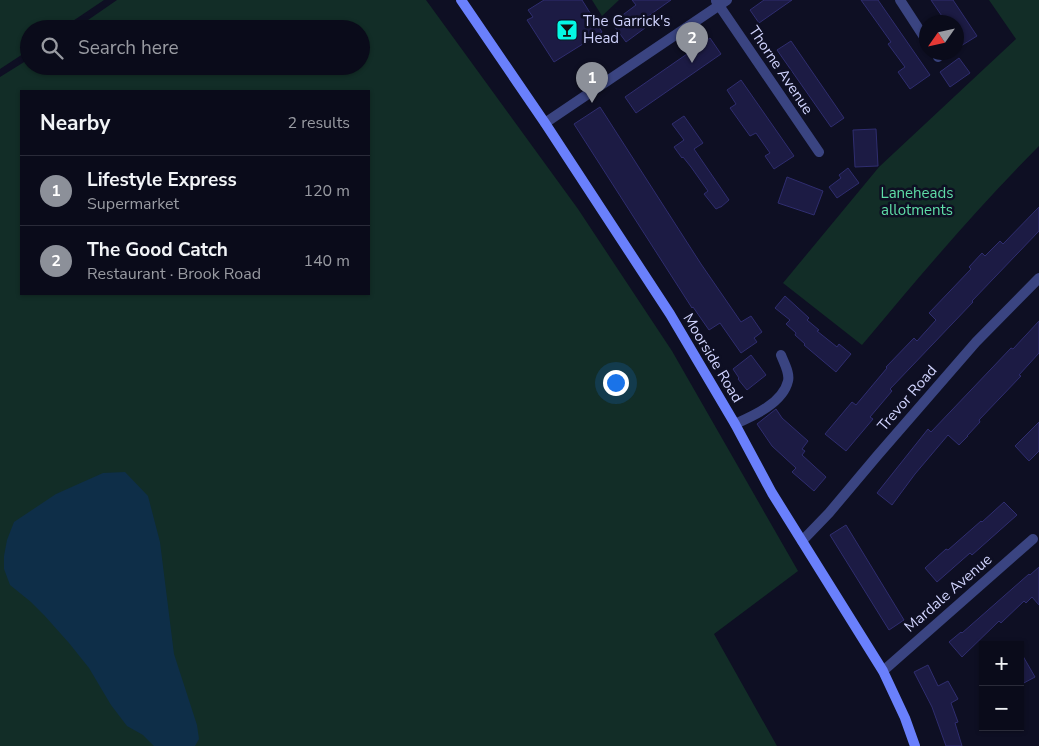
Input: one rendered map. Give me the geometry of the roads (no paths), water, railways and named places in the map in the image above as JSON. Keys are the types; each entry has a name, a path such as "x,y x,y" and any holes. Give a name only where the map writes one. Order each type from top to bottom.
{"street":[{"name":"Moorside Road","path":"461,0 545,123 670,314 735,424 772,493 883,671 905,718 915,746"},
{"path":"900,0 919,29"},
{"path":"545,123 721,2"},
{"name":"Thorne Avenue","path":"721,2 819,152"},
{"name":"Trevor Road","path":"802,541 829,513 876,456 976,342 1039,278"},
{"path":"735,424 772,405 783,392 789,381 781,355"},
{"name":"Mardale Avenue","path":"883,671 1033,539"}],"water":[{"path":"125,472 148,496 160,542 174,654 197,725 199,739 195,746 154,746 143,735 127,726 111,705 89,668 44,615 10,585 4,569 7,540 14,522 56,494 103,473"}],"place":[{"name":"The Garrick's Head","path":"567,30"},
{"name":"The Good Catch","path":"692,63"},
{"name":"Lifestyle Express","path":"592,103"}],"park label":[{"name":"Laneheads allotments","path":"917,202"}]}
